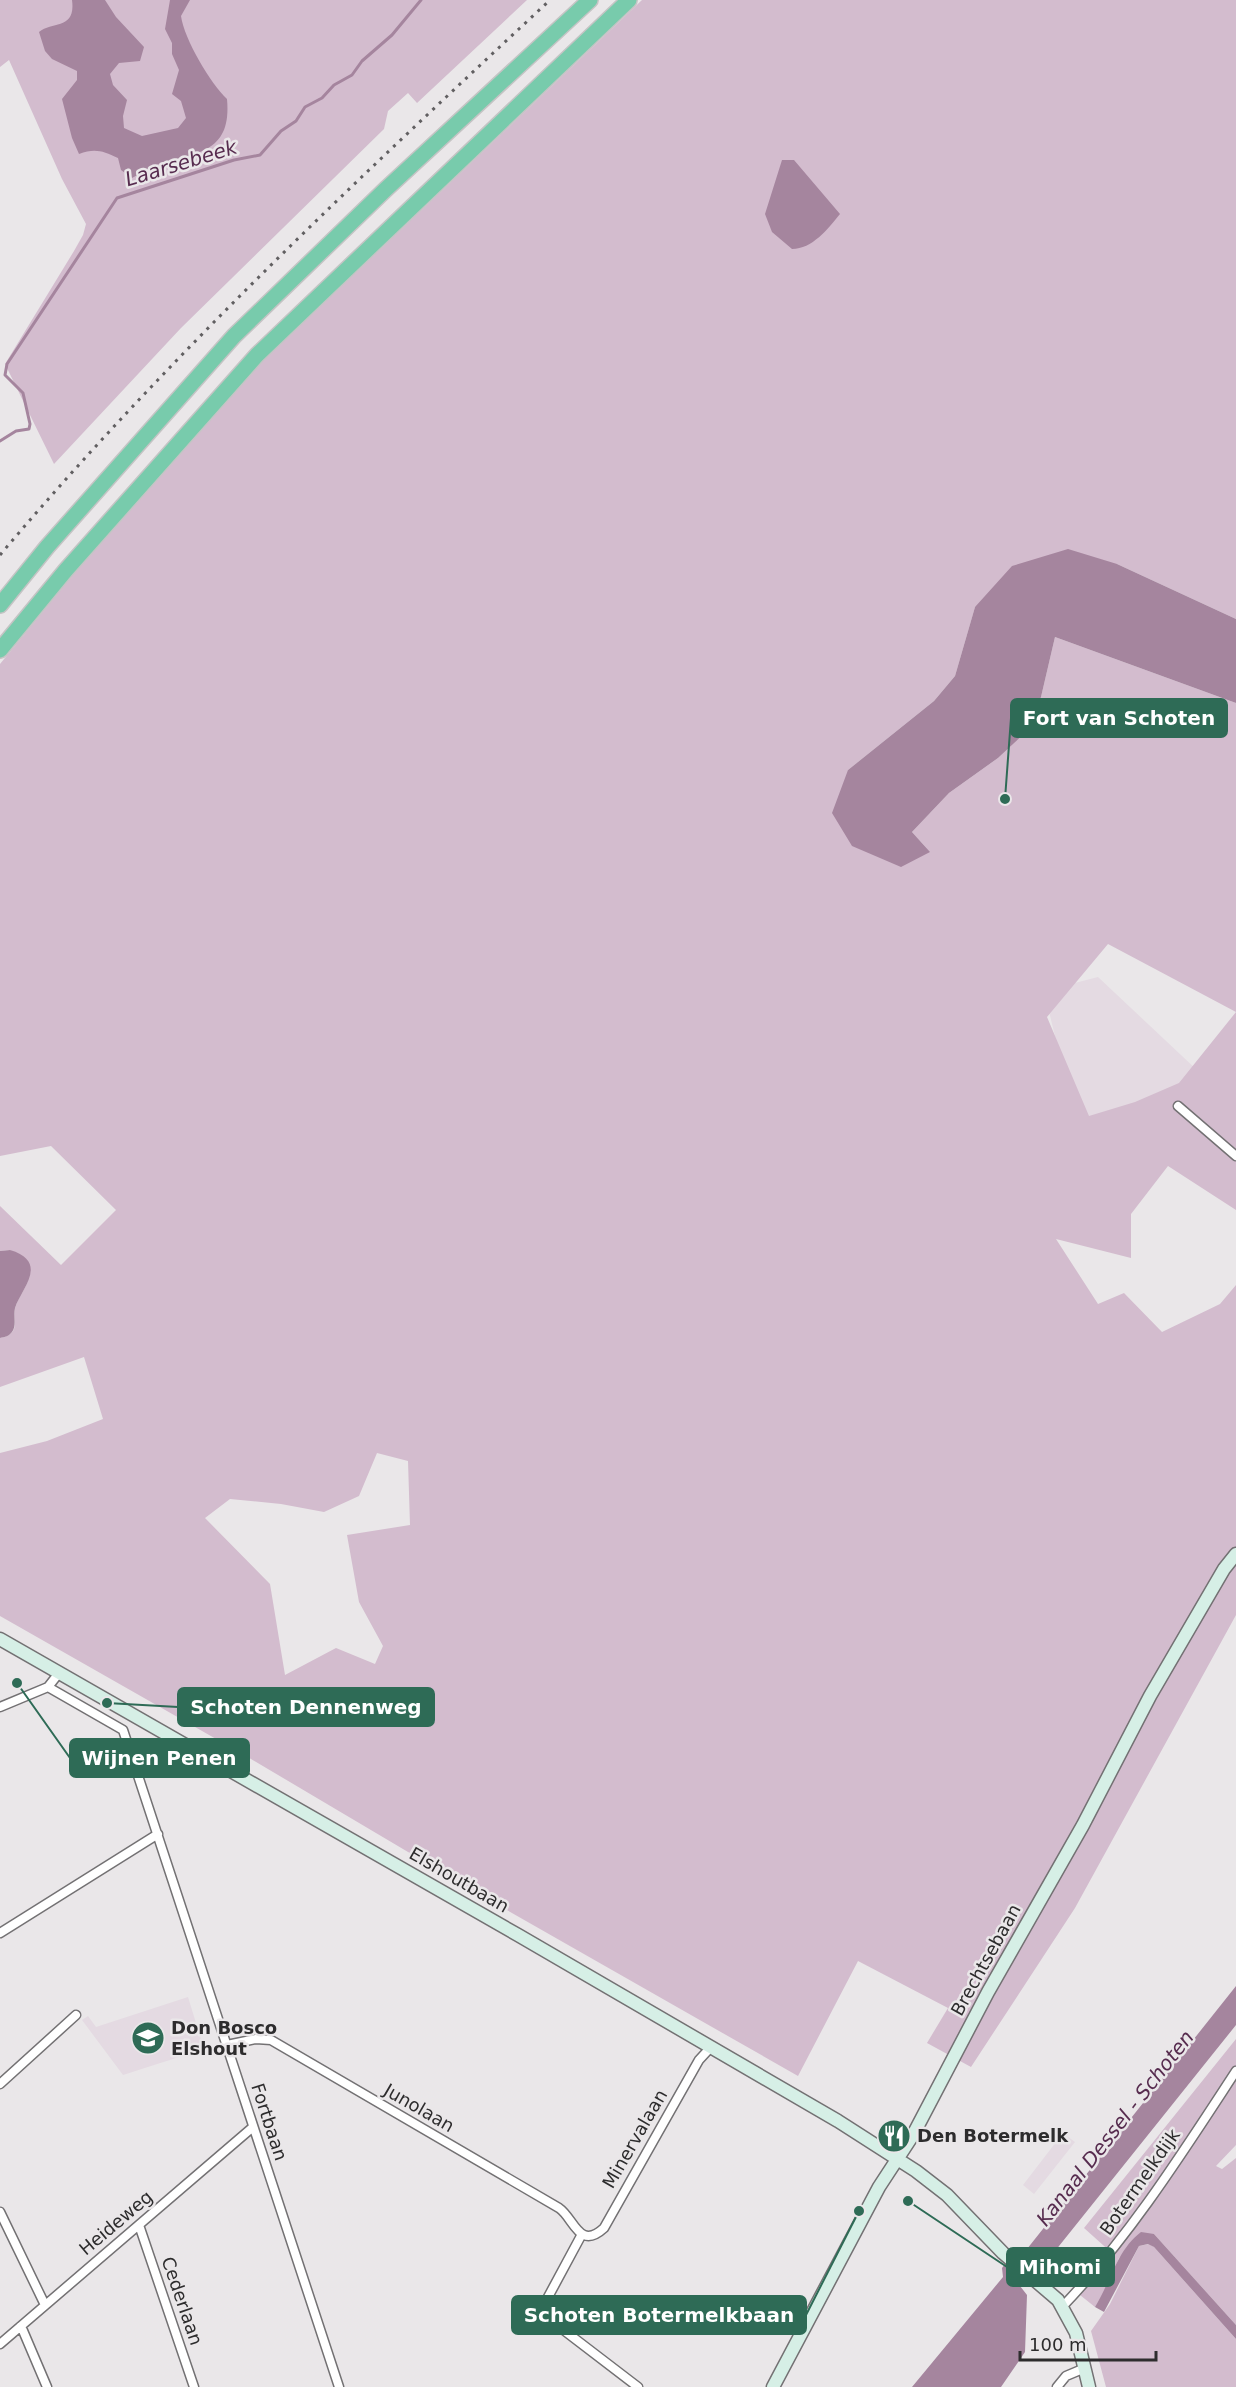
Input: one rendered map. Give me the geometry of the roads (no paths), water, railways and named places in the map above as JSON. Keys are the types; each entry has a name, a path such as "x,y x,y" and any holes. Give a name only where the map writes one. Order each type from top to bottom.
{"highway":[{"path":"0,605 47,547 234,336 386,189 590,0"},
{"path":"0,650 66,570 257,355 629,0"}],"main road":[{"name":"Brechtsebaan","path":"773,2387 879,2187 898,2159 1083,1826 1150,1696 1224,1569 1236,1554"},
{"name":"Elshoutbaan","path":"0,1639 711,2047 898,2159 947,2195 1005,2255 1041,2284 1063,2306 1076,2333 1089,2387"}],"street":[{"path":"1178,1106 1236,1156"},
{"path":"0,1707 48,1687 59,1673"},
{"name":"Fortbaan","path":"48,1687 123,1730 339,2387"},
{"path":"0,1933 158,1834"},
{"path":"0,2084 76,2015"},
{"name":"Junolaan","path":"227,2045 256,2039 271,2040 566,2213 572,2227 582,2234"},
{"name":"Minervalaan","path":"582,2234 598,2233 604,2228 699,2060 711,2047"},
{"name":"Botermelkdijk","path":"1063,2306 1100,2267 1236,2071"},
{"name":"Heideweg","path":"0,2344 253,2127"},
{"path":"0,2212 45,2305"},
{"name":"Cederlaan","path":"139,2225 194,2387"},
{"path":"582,2234 540,2312 638,2387"},
{"path":"21,2326 47,2387"},
{"path":"1057,2387 1066,2376 1085,2368"}],"waterway":[{"name":"Laarsebeek","path":"0,441 16,431 29,429 30,424 23,393 5,375 7,364 117,198 234,160 260,155 281,131 296,121 305,107 322,98 334,85 352,75 362,61 392,35 421,0"}],"railway":[{"path":"0,555 64,481 198,338 337,201 550,0"}],"place":[{"name":"Fort van Schoten","path":"1005,799"},
{"name":"Wijnen Penen","path":"17,1683"},
{"name":"Schoten Dennenweg","path":"107,1703"},
{"name":"Don Bosco Elshout","path":"148,2038"},
{"name":"Den Botermelk","path":"894,2136"},
{"name":"Mihomi","path":"908,2201"},
{"name":"Schoten Botermelkbaan","path":"859,2211"}],"water label":[{"name":"Kanaal Dessel - Schoten","path":"1115,2128"}]}
